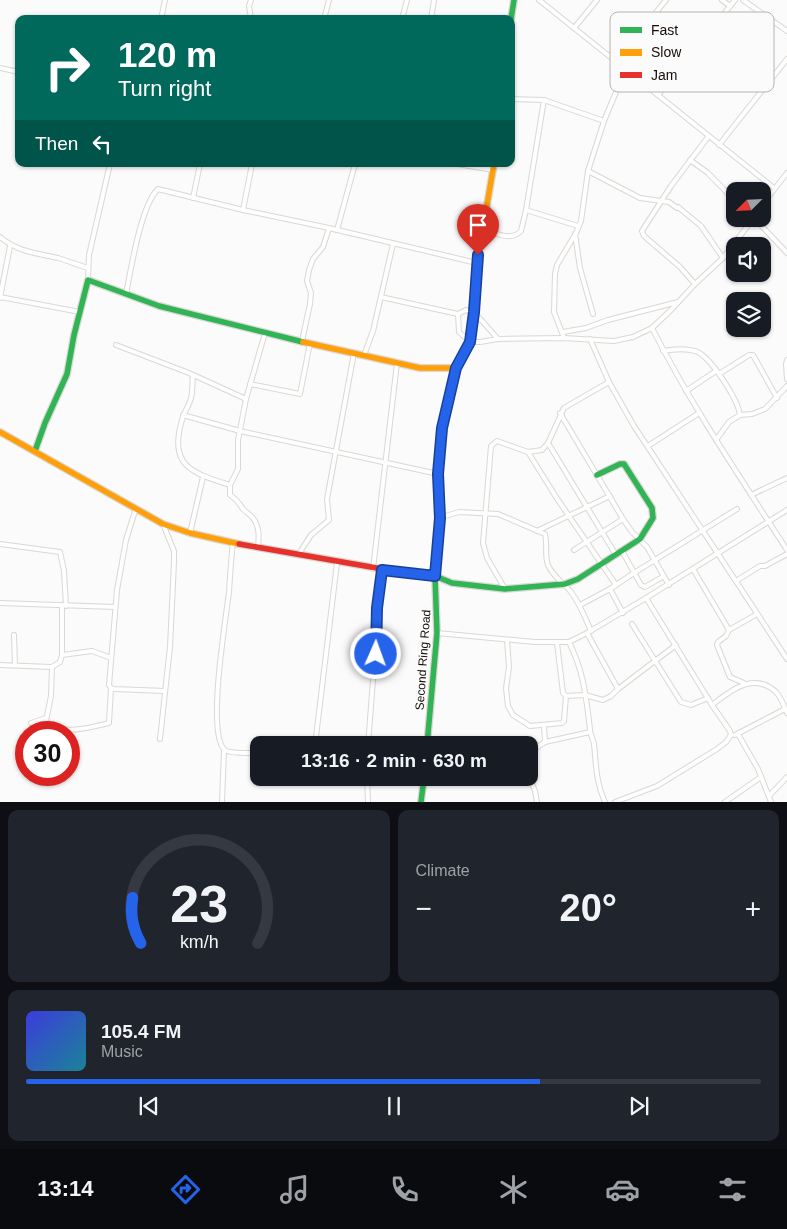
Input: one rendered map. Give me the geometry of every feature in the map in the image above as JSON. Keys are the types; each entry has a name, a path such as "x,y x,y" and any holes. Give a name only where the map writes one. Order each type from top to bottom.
{"street":[{"path":"162,15 165,0"},
{"path":"250,15 249,6 251,0"},
{"path":"325,15 329,0"},
{"path":"403,15 406,0"},
{"path":"432,15 434,0"},
{"path":"512,15 514,0"},
{"path":"539,0 610,56"},
{"path":"574,28 597,0"},
{"path":"656,12 666,0"},
{"path":"722,0 730,6"},
{"path":"725,12 735,0"},
{"path":"743,0 760,12"},
{"path":"774,22 787,31"},
{"path":"774,76 787,59"},
{"path":"0,68 15,71"},
{"path":"564,338 555,319 553,282 557,265 578,226 583,209 588,170 604,121 616,92"},
{"path":"654,92 719,146 774,188"},
{"path":"719,146 761,92"},
{"path":"515,99 544,100 604,121"},
{"path":"483,227 500,235 514,236 521,231 544,100"},
{"path":"695,284 680,267 642,233 660,202 708,137"},
{"path":"690,160 708,173 726,192"},
{"path":"35,451 45,423 67,374 88,280 91,245 109,167"},
{"path":"193,198 199,167"},
{"path":"243,210 251,167"},
{"path":"337,230 354,167"},
{"name":"Second Ring Road","path":"428,736 437,632 435,576 440,518 438,474 442,428 456,368 470,342 477,263 494,167"},
{"path":"588,170 640,198 669,202 678,207 701,226 723,258"},
{"path":"771,192 787,173"},
{"path":"126,294 138,236 148,205 156,191 162,189 243,210 477,263"},
{"path":"526,210 578,226"},
{"path":"302,341 310,304 309,270 313,259 323,247 329,228"},
{"path":"458,314 459,332 470,342 498,339 564,338 614,341 633,337 652,328 723,258 746,228"},
{"path":"762,228 787,252"},
{"path":"575,234 580,268 593,314"},
{"path":"0,237 10,246 88,268"},
{"path":"364,354 373,331 393,244"},
{"path":"10,246 0,297 80,312"},
{"path":"88,280 159,306 265,333 420,368 456,368"},
{"path":"381,298 458,314 466,310 474,312 498,339"},
{"path":"562,332 586,328 678,302"},
{"path":"652,328 686,391 787,550 765,566 760,566 736,581"},
{"path":"258,548 259,535 257,527 240,502 230,495 230,485 238,469 240,431 246,399 265,333"},
{"path":"590,339 609,382 675,490 704,530 787,659"},
{"path":"250,384 300,394 310,343"},
{"path":"116,345 193,375 246,399"},
{"path":"663,351 677,349 695,351 705,356 733,399 740,415"},
{"path":"298,555 311,536 329,520 327,498 354,353"},
{"path":"686,391 749,355 756,359 777,398"},
{"path":"787,360 787,379"},
{"path":"373,569 397,363"},
{"path":"193,375 192,398 184,415 177,443 178,451 186,466 203,477 230,485"},
{"path":"505,589 483,549 484,513 491,446 497,442 528,452 538,451 548,443 560,413 564,408 609,382"},
{"path":"716,440 729,422 740,415 759,412 769,406 787,386"},
{"path":"648,446 699,412"},
{"path":"560,413 623,519 632,532 640,539 669,585"},
{"path":"184,415 240,431 438,474"},
{"path":"0,432 164,524 190,534 337,563 435,576 452,583 505,589 564,584 578,579 640,539 653,518 652,508 626,466 620,464 597,475"},
{"path":"548,443 602,532 634,573 639,583 644,586 664,576"},
{"path":"528,452 569,517 616,585"},
{"path":"190,534 203,477"},
{"path":"751,495 787,478"},
{"path":"537,530 569,517 610,496"},
{"path":"52,667 51,696 46,718 48,724 61,729 78,730 109,723 115,607 126,540 136,508"},
{"path":"580,605 610,590 654,560 737,509"},
{"path":"437,632 557,644 569,642 669,585 787,510"},
{"path":"440,518 459,512 504,516 508,520 546,534 545,554 549,567 580,605 589,632 618,689"},
{"path":"574,550 623,519"},
{"path":"160,739 172,619 174,562 174,551 164,524"},
{"path":"222,802 224,750 217,728 218,681 233,543"},
{"path":"0,544 60,552 64,571 62,655 60,662 52,667 0,665"},
{"path":"316,736 337,563"},
{"path":"693,569 729,630"},
{"path":"369,736 376,654 377,608 382,570"},
{"path":"610,590 622,613"},
{"path":"615,802 657,786 717,749 726,742 730,735 730,731 646,598"},
{"path":"0,602 115,607"},
{"path":"744,684 730,678 717,645 729,630 757,614"},
{"path":"632,624 681,702 691,705 708,698"},
{"path":"14,635 15,665"},
{"path":"507,640 509,667 506,688 508,706 513,714 530,726 544,726 564,721 566,696 563,693 557,644"},
{"path":"569,642 578,660 593,741 598,785 605,802"},
{"path":"566,696 585,695 603,700 611,696 676,645"},
{"path":"62,655 92,651 112,658"},
{"path":"712,705 744,684 752,682 770,688 777,693 786,711 738,734 730,735"},
{"path":"111,688 165,691"},
{"path":"37,721 46,718"},
{"path":"544,726 545,742"},
{"path":"538,747 545,742 590,732"},
{"path":"738,734 761,777 771,802"},
{"path":"224,750 250,753"},
{"path":"725,802 761,777"},
{"path":"769,796 787,777"},
{"path":"367,786 368,802"},
{"path":"421,802 423,786"},
{"path":"533,786 537,802"}],"traffic: fast":[{"path":"512,15 514,0"},
{"path":"35,451 45,423 67,374 74,335 88,280 159,306 303,342"},
{"path":"428,736 437,633 435,576 439,518 438,474 442,428 456,368 470,342 475,293"},
{"path":"394,571 435,576 452,583 505,589 565,584 578,579 640,539 653,518 652,508 624,464 620,464 597,475"},
{"path":"421,802 423,786"}],"traffic: slow":[{"path":"475,293 477,263 493,167"},
{"path":"303,342 420,368 456,368"},
{"path":"0,432 163,524 190,533 239,544"}],"traffic: jam":[{"path":"239,544 394,571"}],"route":[{"path":"376,654 377,608 382,570 435,576 440,518 438,474 442,428 456,368 470,342 478,255"}]}
